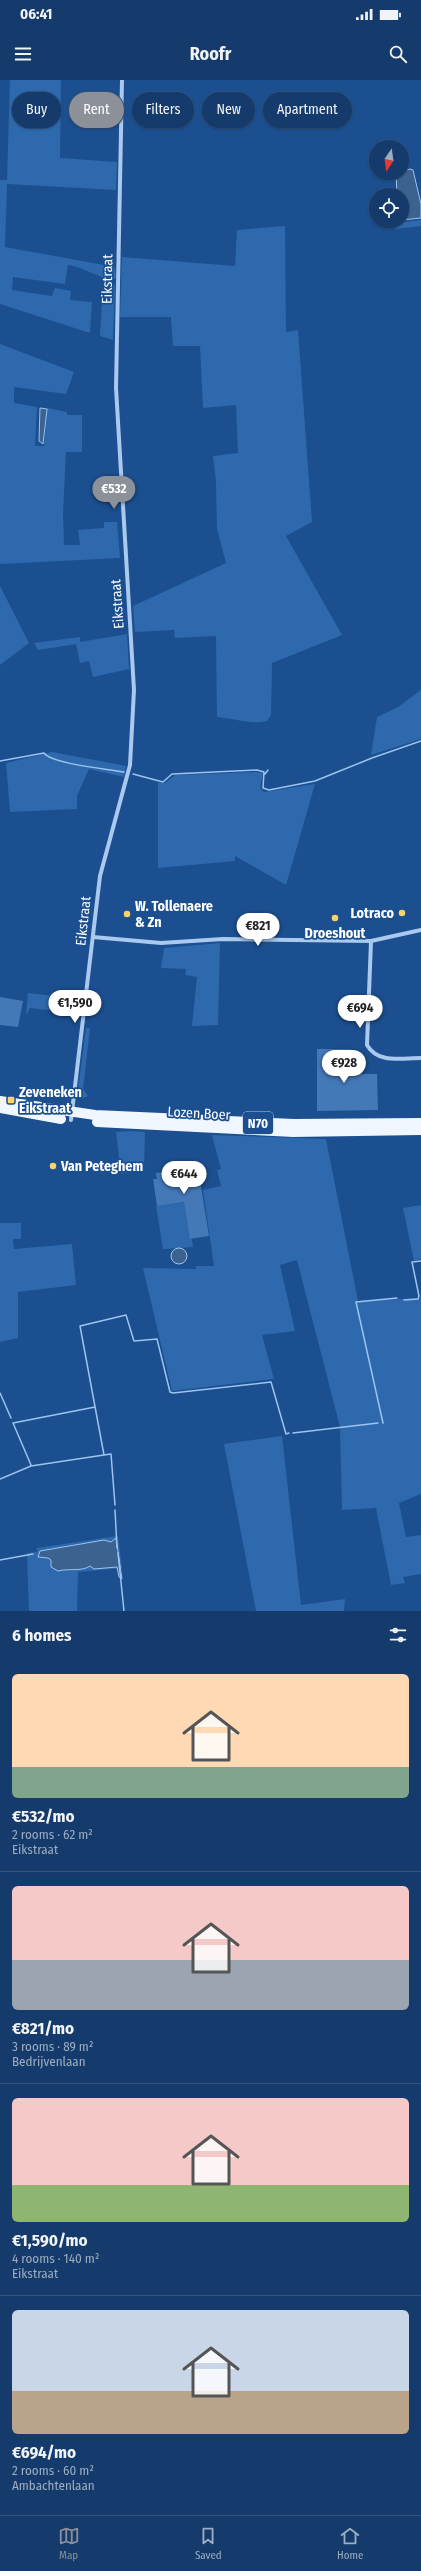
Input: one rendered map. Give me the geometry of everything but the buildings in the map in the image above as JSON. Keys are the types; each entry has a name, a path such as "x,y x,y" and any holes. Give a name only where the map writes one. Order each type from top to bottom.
{"main road":[{"name":"N70","path":"0,1101 72,1117"},
{"name":"Lozen Boer","path":"0,1108 72,1117 294,1132 421,1130"},
{"name":"Lozen Boer","path":"72,1117 294,1124 421,1123"}],"street":[{"name":"Eikstraat","path":"72,1117 100,876 128,779 134,690 116,388 122,80"},
{"path":"93,937 161,943 223,939 371,941 421,930"},
{"path":"371,941 367,1045 372,1053 381,1058 421,1058"}],"shaded area":[{"path":"10,80 61,80 61,92 12,92 12,128 60,128 60,158 117,162 116,190 7,184 5,247 115,267 116,278 110,278 68,265 65,284 13,277 12,290 52,296 55,288 71,291 70,300 92,302 90,333 0,304 0,180 7,180"},
{"path":"409,169 413,170 421,204 421,218 409,219 409,188 397,188 396,180 409,180"},
{"path":"421,220 421,226 409,227 409,221"},
{"path":"285,226 286,332 298,330 312,522 286,536 342,635 272,663 271,715 267,721 248,722 217,717 216,636 175,638 174,630 135,632 133,606 226,563 217,529 216,482 213,456 238,453 236,405 203,408 200,346 173,346 171,317 120,317 122,257 235,266 237,230"},
{"path":"106,283 115,285 113,340 100,336 102,302 105,302"},
{"path":"0,344 74,372 66,394 14,387 14,403 37,407 35,446 44,446 47,408 67,412 67,415 82,415 82,452 66,452 63,513 64,545 80,545 78,530 104,528 104,522 117,522 120,558 0,564"},
{"path":"40,408 47,409 43,444 39,441"},
{"path":"0,586 29,643 0,665"},
{"path":"127,634 129,669 93,677 89,661 80,663 76,644 38,650 34,643 80,637 80,642"},
{"path":"421,690 421,739 371,755 377,717 398,707"},
{"path":"52,752 126,766 124,777 89,769 77,796 77,809 10,812 6,763"},
{"path":"263,773 260,788 264,792 315,784 286,885 235,856 235,861 158,868 158,783 165,783 175,775"},
{"path":"220,943 218,1025 192,1026 197,977 185,975 186,969 161,968 164,948"},
{"path":"28,993 81,999 81,1014 30,1008 26,1015"},
{"path":"86,1028 90,1028 83,1089 88,1096 82,1099 78,1090"},
{"path":"116,1132 145,1132 144,1169 121,1174"},
{"path":"212,1135 326,1139 358,1301 421,1298 421,1494 399,1503 406,1537 421,1535 421,1574 403,1577 405,1583 391,1585 376,1508 342,1510 340,1427 297,1260 280,1265 295,1331 262,1335 274,1379 172,1391 143,1268 196,1269 196,1266 214,1266 203,1190 221,1186 217,1170 221,1169"},
{"path":"186,1202 193,1247 163,1249 156,1206"},
{"path":"421,1205 421,1259 414,1261 403,1208"},
{"path":"0,1223 21,1223 21,1239 13,1239 14,1249 72,1244 76,1285 18,1292 18,1338 0,1342"},
{"path":"179,1248 185,1250 187,1256 185,1262 179,1264 173,1262 171,1256 173,1250"},
{"path":"282,1436 301,1605 345,1599 344,1611 256,1611 224,1444"},
{"path":"118,1536 122,1568 78,1572 77,1611 29,1611 27,1553 37,1552 37,1548"},
{"path":"116,1538 122,1579 119,1577 117,1567 94,1569 90,1566 83,1569 58,1571 51,1567 51,1560 48,1558 38,1557 40,1551 104,1540 111,1542"}],"waterway":[{"path":"133,774 163,782 172,774 257,770 264,772 263,788 269,790 315,781 372,758 421,741"},
{"path":"0,761 44,753 49,757 69,763 124,772"},
{"path":"265,774 268,770"},
{"path":"404,1300 418,1299 419,1296 412,1262 421,1261"},
{"path":"383,1423 356,1302 397,1298"},
{"path":"115,1505 111,1454 104,1455 80,1326 126,1315 134,1341 157,1339 170,1392 173,1393 271,1382 286,1434 289,1433"},
{"path":"0,1393 11,1418"},
{"path":"31,1465 13,1423 95,1407"},
{"path":"293,1433 378,1423"},
{"path":"0,1479 31,1466 104,1455"},
{"path":"115,1510 117,1548"},
{"path":"118,1553 124,1611"},
{"path":"0,1560 33,1554"}],"place":[{"name":"Lotraco","path":"402,913"},
{"name":"W. Tollenaere & Zn","path":"127,914"},
{"name":"Droeshout","path":"335,918"},
{"name":"Zeveneken Eikstraat","path":"11,1100"},
{"name":"Van Peteghem","path":"53,1166"}]}
